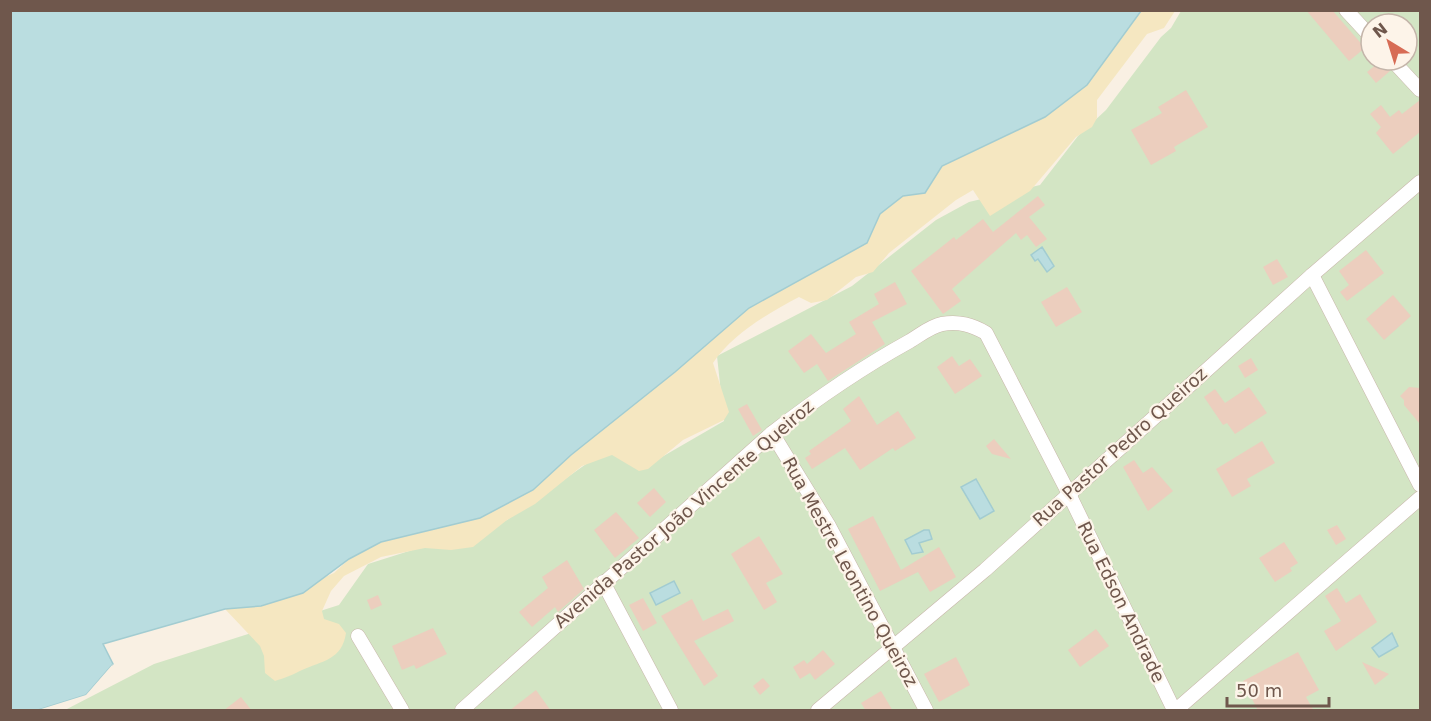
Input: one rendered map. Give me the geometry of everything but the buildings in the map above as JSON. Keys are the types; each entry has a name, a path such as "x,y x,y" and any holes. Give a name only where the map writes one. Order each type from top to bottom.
{"street":[{"path":"1347,10 1359,24"},
{"path":"1403,72 1420,90"},
{"name":"Rua Pastor Pedro Queiroz","path":"819,711 892,646 985,570 1068,492 1420,182"},
{"path":"1312,275 1420,485"},
{"name":"Avenida Pastor João Vincente Queiroz","path":"462,711 603,582 772,433 824,393 940,324 971,324 986,333"},
{"name":"Rua Edson Andrade","path":"986,333 1068,492 1175,711"},
{"name":"Rua Mestre Leontino Queiroz","path":"772,433 829,526 926,711"},
{"path":"1175,711 1420,498"},
{"path":"603,582 671,711"},
{"path":"358,636 402,711"}],"green space":[{"path":"1181,11 1420,11 1420,710 65,710 154,664 339,605 368,564 507,520 613,445 648,465 724,421 717,356 852,286 936,220 969,202 1040,185 1078,136 1106,110 1161,37 1171,28"}],"sand":[{"path":"1141,11 1175,11 1164,28 1147,34 1097,100 1097,118 1092,127 1076,137 1030,191 990,216 973,190 956,200 889,253 873,272 856,277 827,300 811,303 799,297 752,325 730,343 713,363 729,412 724,420 683,440 648,469 639,471 612,455 582,466 535,504 507,520 473,547 451,550 425,548 381,557 344,576 331,591 322,611 324,619 339,624 346,633 344,642 336,654 279,680 275,681 265,673 264,656 260,646 225,609 261,606 334,573 349,559 381,542 480,518 533,490 571,455 675,372 749,308 867,243 880,214 903,196 925,193 942,166 1045,117 1087,85"}],"water":[{"path":"10,11 1141,11 1087,85 1045,117 942,166 925,193 903,196 880,214 867,243 749,308 675,372 571,455 533,490 480,518 381,542 349,559 303,593 261,606 225,609 103,644 113,664 86,695 38,710 10,710"},
{"path":"1042,247 1054,266 1047,272 1038,259 1035,261 1031,255"},
{"path":"976,479 994,511 980,519 961,487"},
{"path":"924,530 929,530 932,539 919,543 923,552 912,554 905,540"},
{"path":"674,581 680,593 656,605 650,593"},
{"path":"1392,633 1398,646 1379,657 1372,648"}],"pier":[{"path":"113,664 111,670 87,698 48,710 38,710 86,695"}]}
